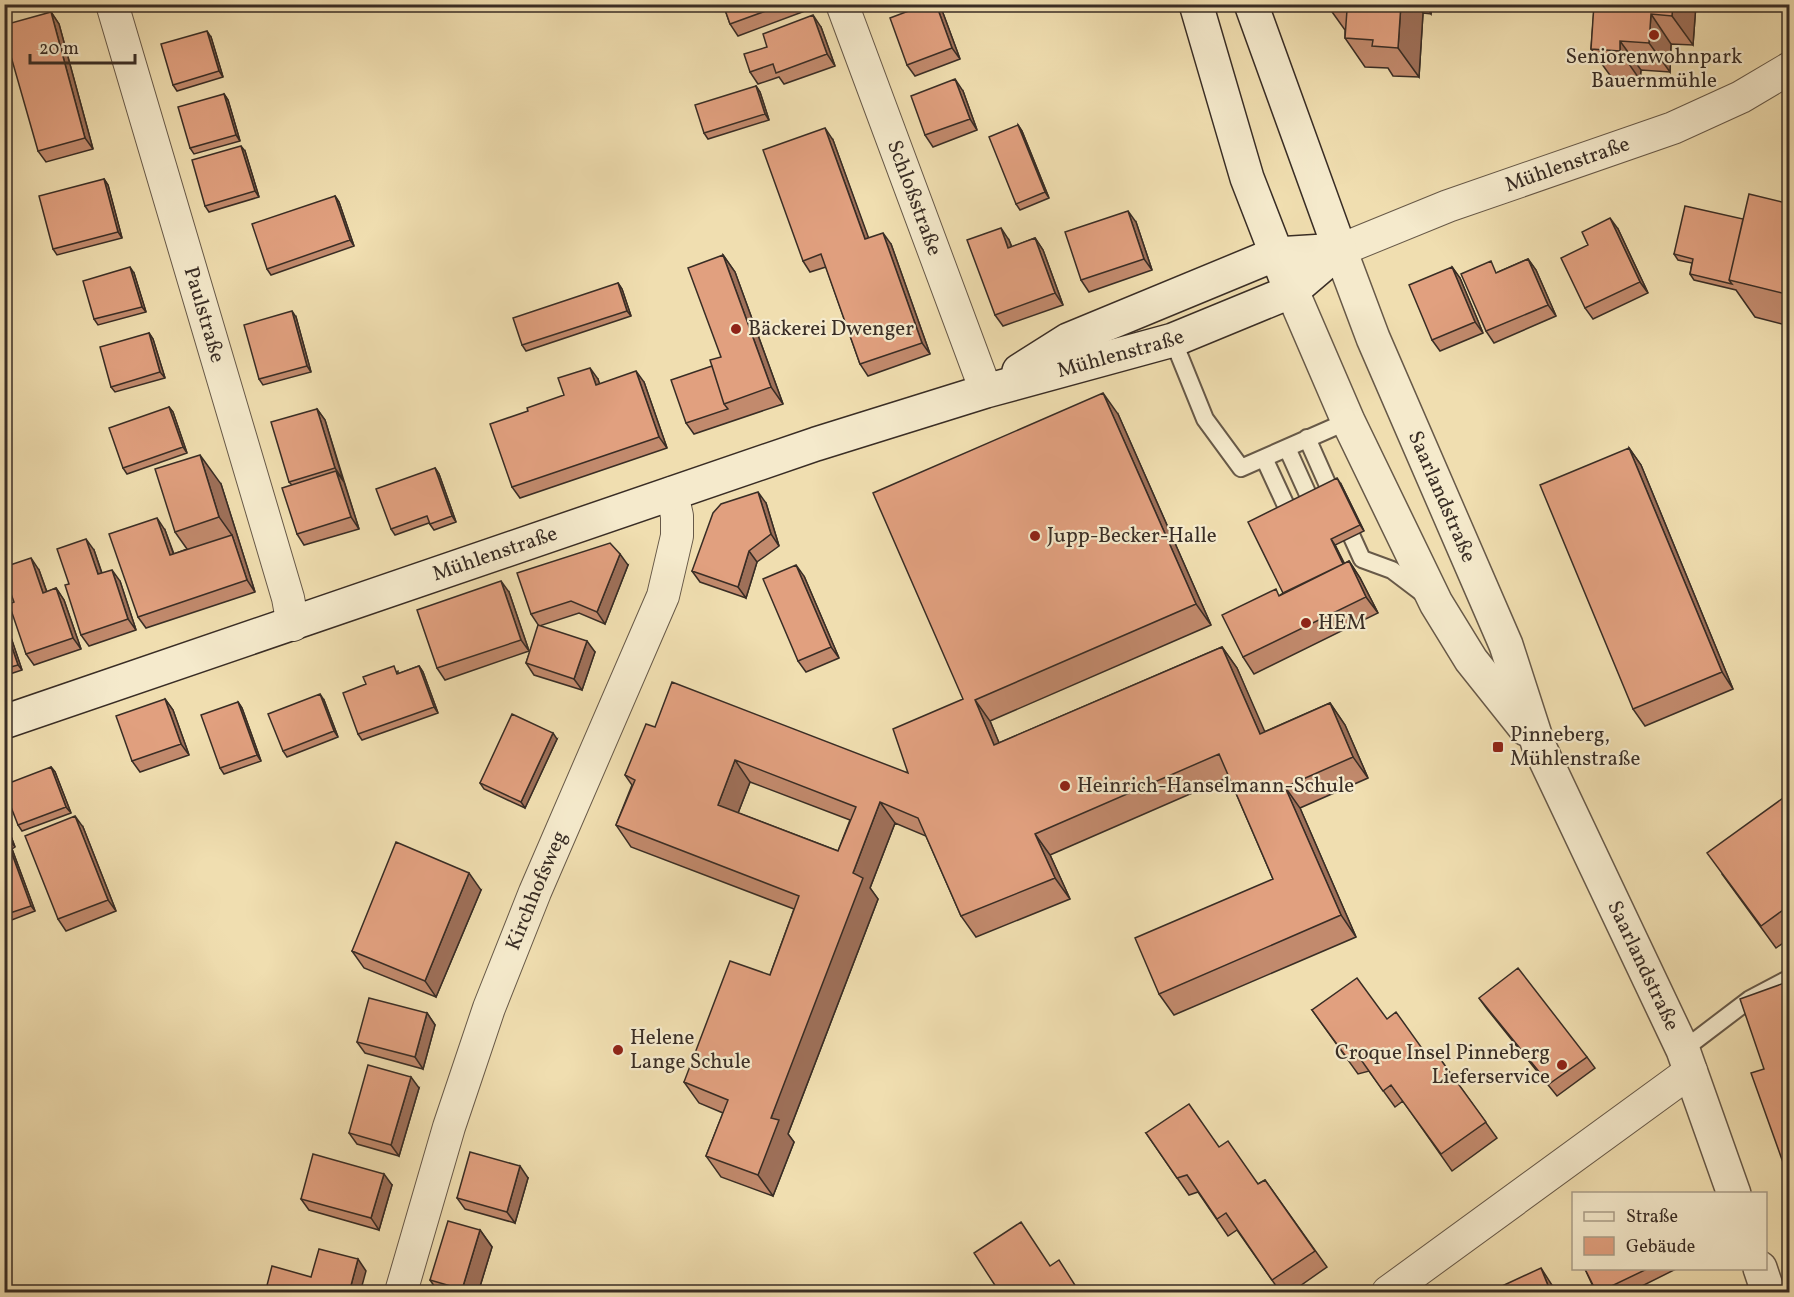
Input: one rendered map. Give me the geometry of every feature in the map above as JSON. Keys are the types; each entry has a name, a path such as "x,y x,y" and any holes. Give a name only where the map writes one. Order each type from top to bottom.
{"main road":[{"name":"Saarlandstraße","path":"1196,4 1247,178 1276,254 1348,421 1436,603 1471,660 1538,744"},
{"name":"Saarlandstraße","path":"1251,4 1373,338 1506,645 1538,744 1687,1060 1733,1192"},
{"name":"Mühlenstraße","path":"4,722 293,625 816,444 986,390 1173,339 1292,291 1340,250"},
{"name":"Mühlenstraße","path":"986,390 1068,340 1276,254 1340,250"},
{"path":"1760,1270 1768,1293"}],"street":[{"name":"Paulstraße","path":"112,4 284,587 293,625"},
{"name":"Schloßstraße","path":"842,4 986,390"},
{"name":"Mühlenstraße","path":"1340,250 1448,206 1673,128 1741,96 1790,68"},
{"name":"Kirchhofsweg","path":"401,1293 449,1127 489,1008 539,883 663,596 677,536 677,516 672,493"},
{"path":"1388,1293 1687,1060"}],"lane":[{"path":"1173,339 1205,419 1241,468 1348,421"},
{"path":"1307,438 1330,489"},
{"path":"1287,448 1310,499"},
{"path":"1264,458 1288,510"},
{"path":"1352,537 1362,560 1392,570 1436,603"},
{"path":"1687,1060 1750,999 1790,978"}],"building":[{"path":"723,4 785,4 730,24"},
{"path":"927,4 936,4 952,48 907,65 890,18"},
{"path":"1331,4 1401,4 1398,48 1372,46 1373,40 1345,38 1347,10 1330,9"},
{"path":"1594,4 1673,4 1672,16 1651,14 1649,43 1620,41 1620,51 1591,49"},
{"path":"51,12 85,138 38,151 4,32 4,25"},
{"path":"813,15 827,54 776,73 773,64 750,72 744,54 767,47 763,34"},
{"path":"207,31 219,71 173,85 161,44"},
{"path":"955,79 970,119 925,135 911,96"},
{"path":"756,86 765,114 704,133 695,105"},
{"path":"224,94 236,135 190,148 178,107"},
{"path":"1018,125 1045,192 1016,204 989,137"},
{"path":"825,128 865,239 883,233 922,343 860,364 821,254 803,261 763,150"},
{"path":"241,146 255,191 205,206 192,160"},
{"path":"104,179 118,232 53,249 39,196"},
{"path":"1749,194 1790,204 1790,295 1729,280"},
{"path":"335,196 350,240 267,269 252,224"},
{"path":"1685,206 1743,219 1729,280 1732,284 1690,274 1693,259 1674,254"},
{"path":"1128,211 1144,259 1081,280 1065,232"},
{"path":"1610,218 1640,282 1585,308 1561,258 1588,245 1582,232"},
{"path":"1001,228 1008,248 1035,238 1055,293 995,315 967,240"},
{"name":"Bäckerei Dwenger","path":"723,255 771,387 724,404 710,360 721,357 688,268"},
{"path":"1528,259 1548,305 1486,331 1461,274 1491,261 1496,273"},
{"path":"130,267 142,307 94,319 83,281"},
{"path":"1452,267 1475,322 1432,340 1409,285"},
{"path":"618,283 627,311 522,345 513,318"},
{"path":"292,311 307,366 259,379 244,325"},
{"path":"149,333 160,372 111,387 100,347"},
{"path":"712,366 724,404 728,409 686,423 671,380"},
{"path":"590,368 596,385 636,371 659,437 512,487 490,424 564,395 558,378"},
{"path":"1103,393 1196,604 975,700 994,745 1222,647 1260,734 1330,703 1353,757 1285,787 1341,915 1159,994 1135,938 1273,879 1219,754 1035,834 1055,878 961,916 918,818 880,802 853,873 863,878 771,1118 779,1120 758,1175 706,1156 728,1100 684,1082 730,961 770,975 799,896 616,825 635,780 625,775 646,724 655,727 672,682 908,773 893,729 963,699 873,493","holes":["735,760 856,807 838,851 718,805"]},
{"path":"169,407 183,447 123,468 109,428"},
{"path":"317,409 335,468 289,482 271,422"},
{"path":"1629,448 1722,672 1633,709 1540,485"},
{"path":"200,455 219,517 175,532 155,469"},
{"path":"435,468 452,516 430,524 427,516 391,529 376,489"},
{"path":"336,471 351,517 297,534 282,488"},
{"path":"1337,478 1360,525 1331,539 1343,564 1283,593 1248,522"},
{"path":"758,492 771,534 749,551 738,587 692,571 713,513 721,504"},
{"path":"157,518 170,555 232,535 247,580 138,617 109,534"},
{"path":"86,539 98,574 112,570 128,619 81,635 65,585 69,584 57,549"},
{"path":"610,543 620,554 597,612 571,601 531,614 517,573"},
{"path":"31,558 43,593 56,588 73,638 26,654 9,604 14,602 4,575 4,567"},
{"path":"1349,561 1366,597 1243,657 1222,615 1276,589 1279,596"},
{"path":"796,565 831,647 798,661 763,579"},
{"path":"501,581 521,640 437,668 417,610"},
{"path":"4,624 18,665 4,669"},
{"path":"538,625 587,641 574,679 526,663"},
{"path":"394,666 397,674 419,666 434,707 358,734 343,693 366,684 363,677"},
{"path":"320,694 334,731 283,751 268,714"},
{"path":"165,699 181,744 132,761 116,716"},
{"path":"238,702 257,755 220,768 201,715"},
{"path":"512,714 553,733 521,802 480,783"},
{"path":"51,767 66,807 18,825 4,785"},
{"path":"1790,793 1790,905 1761,926 1707,853"},
{"path":"75,816 108,900 58,919 25,836"},
{"path":"4,823 11,842 8,843 31,906 4,915"},
{"path":"396,842 469,873 425,981 352,951"},
{"path":"1518,968 1587,1057 1549,1084 1479,998"},
{"path":"1357,978 1387,1019 1396,1012 1426,1054 1433,1049 1486,1122 1441,1154 1391,1085 1383,1091 1357,1054 1347,1058 1312,1010"},
{"path":"1790,981 1790,1182 1751,1073 1764,1069 1740,999"},
{"path":"369,998 427,1013 415,1057 357,1042"},
{"path":"368,1065 411,1077 391,1145 349,1133"},
{"path":"1189,1104 1219,1147 1228,1141 1258,1184 1265,1180 1315,1251 1272,1280 1226,1213 1217,1219 1187,1175 1177,1178 1146,1133"},
{"path":"470,1152 520,1166 507,1212 457,1198"},
{"path":"313,1154 384,1174 371,1218 301,1199"},
{"path":"448,1221 480,1230 461,1293 452,1293 454,1287 430,1280"},
{"path":"1021,1222 1050,1266 1059,1260 1080,1293 1000,1293 974,1253"},
{"path":"319,1249 358,1259 349,1293 265,1293 272,1266 311,1277"},
{"path":"1541,1268 1551,1293 1487,1293"},
{"path":"1586,1270 1645,1270 1597,1293"},
{"path":"1469,1287 1471,1293 1456,1293"}],"place":[{"name":"Seniorenwohnpark Bauernmühle","path":"1654,35"},
{"name":"Bäckerei Dwenger","path":"736,329"},
{"name":"Jupp-Becker-Halle","path":"1035,536"},
{"name":"HEM","path":"1306,623"},
{"name":"Pinneberg, Mühlenstraße","path":"1498,747"},
{"name":"Heinrich-Hanselmann-Schule","path":"1065,786"},
{"name":"Helene Lange Schule","path":"618,1050"},
{"name":"Croque Insel Pinneberg Lieferservice","path":"1562,1065"}]}
